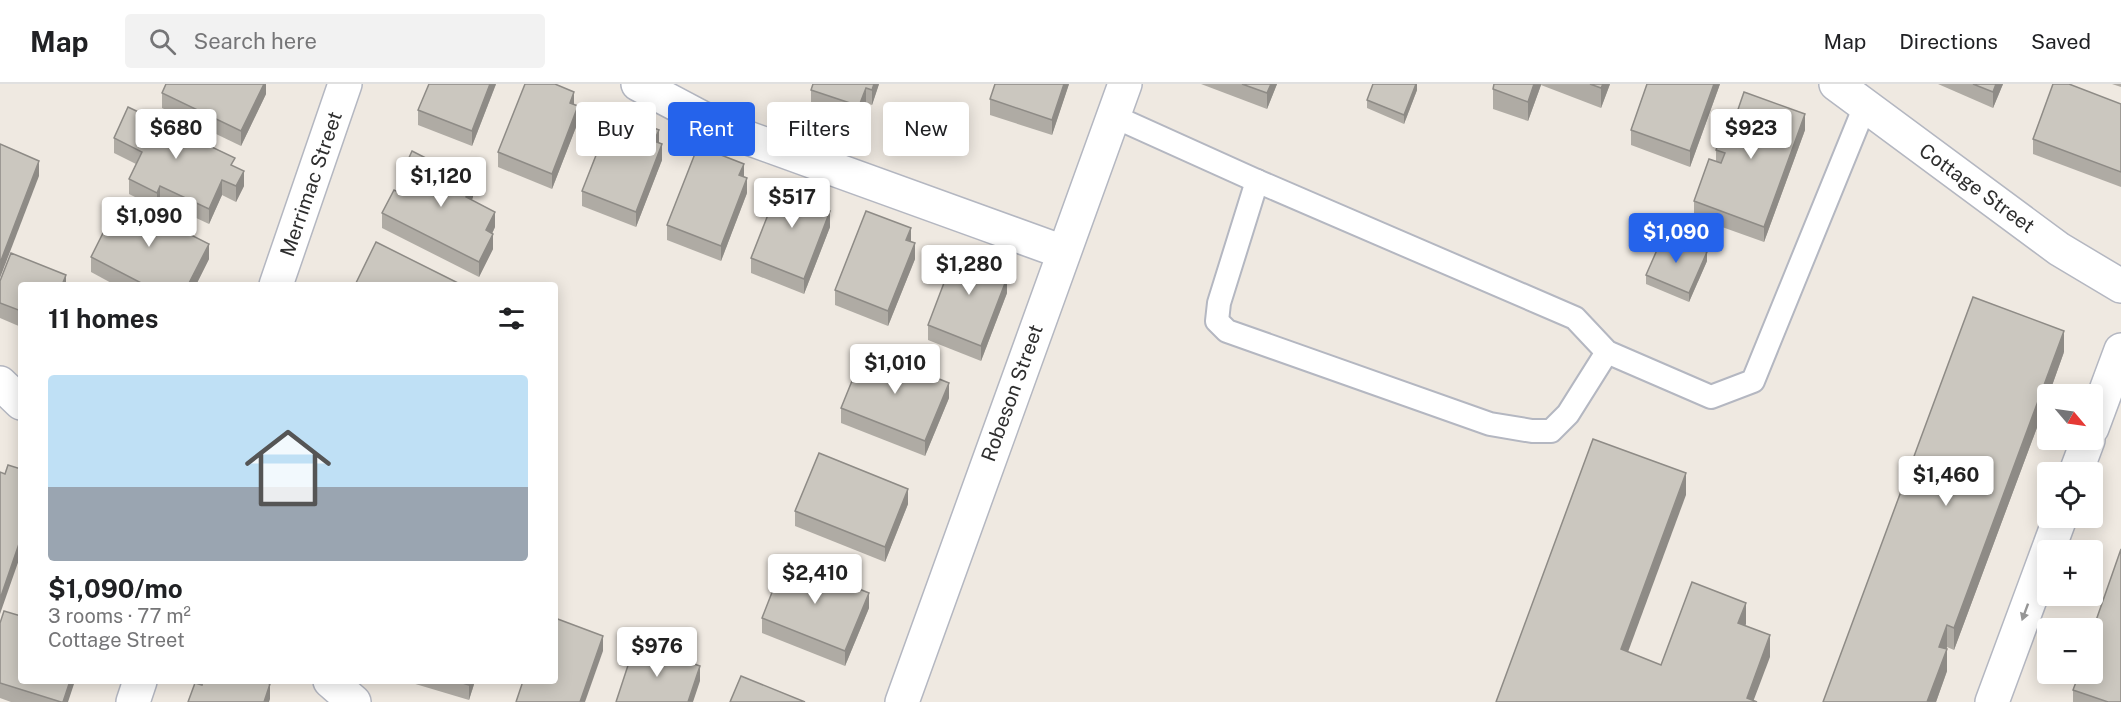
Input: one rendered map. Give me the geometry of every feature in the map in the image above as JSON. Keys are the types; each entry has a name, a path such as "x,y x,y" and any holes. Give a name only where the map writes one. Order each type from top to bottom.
{"street":[{"name":"Merrimac Street","path":"277,282 345,84"},
{"path":"638,84 723,129 1063,252"},
{"name":"Robeson Street","path":"902,702 1125,84"},
{"name":"Cottage Street","path":"1836,84 2059,249 2121,286"},
{"path":"2103,398 2121,350"},
{"path":"0,383 18,400"},
{"path":"1992,702 2056,528"},
{"path":"134,702 140,684"},
{"path":"333,684 354,702"}],"lane":[{"path":"1113,116 1257,181 1575,318 1607,352 1711,397 1753,381 1865,106"},
{"path":"1257,181 1219,303 1217,321 1227,331 1490,423 1532,431 1551,431 1568,414 1607,352"}],"building":[{"path":"166,84 264,84 241,131 162,93"},
{"path":"429,84 490,84 472,131 418,110"},
{"path":"525,84 555,84 574,92 570,103 576,105 576,111 552,174 498,152"},
{"path":"813,84 874,84 872,90 866,88 861,102 847,102 811,90"},
{"path":"995,84 1064,84 1052,120 990,99"},
{"path":"1242,84 1271,84 1267,93"},
{"path":"1373,84 1416,84 1404,115 1367,100"},
{"path":"1494,84 1534,84 1528,102 1493,89"},
{"path":"1590,84 1603,84 1601,88"},
{"path":"1647,84 1714,84 1690,151 1631,130"},
{"path":"1973,84 1996,84 1993,92"},
{"path":"2053,84 2069,84 2121,104 2121,172 2033,139"},
{"path":"1744,92 1805,114 1764,227 1694,201 1709,159 1721,163 1725,153 1716,150 1726,121 1733,124"},
{"path":"128,107 235,158 231,165 244,171 236,186 222,180 209,209 160,186 157,193 129,179 142,152 114,138"},
{"path":"656,142 662,144 636,212 582,191 596,156 656,156"},
{"path":"0,144 39,161 0,263"},
{"path":"412,151 473,182 466,197 495,212 486,230 493,234 479,262 382,213 394,190 400,193 410,174 403,171"},
{"path":"694,156 724,156 744,164 739,175 747,178 721,246 667,225"},
{"path":"782,179 827,196 822,208 830,211 804,279 751,258"},
{"path":"120,199 209,244 190,282 139,282 91,257"},
{"path":"866,211 911,228 906,240 915,243 888,311 835,290"},
{"path":"1664,234 1707,252 1689,293 1646,275"},
{"path":"376,242 456,282 356,282"},
{"path":"958,246 1004,264 1000,275 1007,278 981,346 928,325"},
{"path":"11,253 66,275 63,282 18,282 18,310 0,303 0,281"},
{"path":"1973,297 2064,331 2044,384 2037,384 2037,404 1954,628 1947,625 1939,647 1947,649 1927,702 1823,702"},
{"path":"865,349 949,383 925,441 841,408"},
{"path":"1593,439 1686,473 1621,649 1661,665 1692,582 1746,603 1738,623 1770,635 1747,698 1757,702 1496,702"},
{"path":"819,453 908,489 885,547 795,511"},
{"path":"8,465 18,468 18,547 0,599 0,472 5,474"},
{"path":"2121,549 2121,702 2108,702 2073,690 2075,684 2103,684 2103,618 2097,618 2103,606"},
{"path":"785,559 869,593 845,651 762,618"},
{"path":"4,611 18,615 18,684 69,684 63,702 0,683 0,623"},
{"path":"558,619 603,636 580,702 516,702 522,684 558,684"},
{"path":"635,644 700,666 688,702 616,702"},
{"path":"741,676 805,702 730,702"},
{"path":"195,684 270,684 264,702 188,702"}]}
